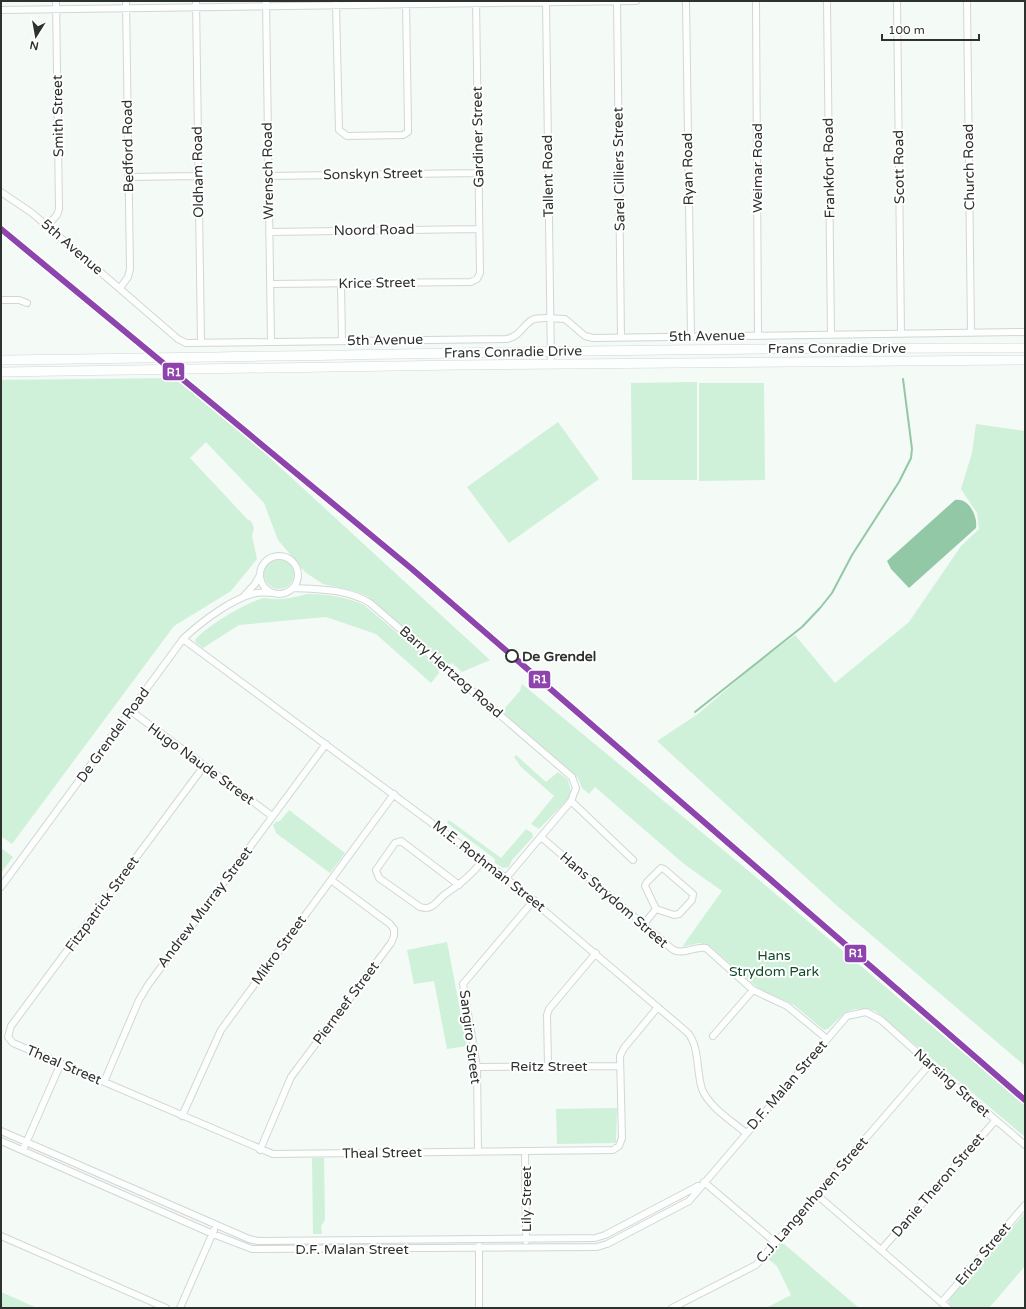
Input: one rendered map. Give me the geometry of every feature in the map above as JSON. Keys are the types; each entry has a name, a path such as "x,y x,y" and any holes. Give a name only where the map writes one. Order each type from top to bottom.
{"main road":[{"name":"Frans Conradie Drive","path":"1,360 880,347 1025,348"},
{"name":"Frans Conradie Drive","path":"1,372 1025,360"}],"street":[{"name":"Smith Street","path":"47,226 57,215 60,209 56,1"},
{"name":"Bedford Road","path":"120,288 130,273 126,1"},
{"name":"Sarel Cilliers Street","path":"617,1 621,337"},
{"path":"1,10 126,8 196,4 315,3 336,5 636,1"},
{"name":"Ryan Road","path":"686,1 691,336"},
{"name":"Weimar Road","path":"756,1 758,335"},
{"name":"Frankfort Road","path":"827,1 831,334"},
{"name":"Scott Road","path":"897,1 901,334"},
{"name":"Church Road","path":"967,1 971,333"},
{"name":"Gardiner Street","path":"476,2 480,272"},
{"name":"Tallent Road","path":"546,2 551,365"},
{"path":"336,5 338,113 339,128 341,132 352,136 403,135 408,132 406,3"},
{"name":"Oldham Road","path":"196,4 202,343"},
{"name":"Wrensch Road","path":"266,4 271,342"},
{"name":"Sonskyn Street","path":"268,176 478,173"},
{"path":"128,178 198,176"},
{"name":"5th Avenue","path":"1,192 32,213 178,339 186,343 510,338 519,334 533,320 550,319 568,320 588,337 1025,332"},
{"name":"Noord Road","path":"269,232 479,229"},
{"name":"Krice Street","path":"270,284 471,282 477,279 480,272"},
{"path":"341,284 342,341"},
{"path":"1,300 19,300 26,304"},
{"path":"282,556 293,561 298,572 296,584 287,592 274,593 264,586 260,575 263,564 271,557 282,556"},
{"name":"De Grendel Road","path":"240,599 253,587 260,575"},
{"name":"Barry Hertzog Road","path":"292,588 322,589 353,595 364,599 374,606 570,774 576,788 571,801"},
{"name":"De Grendel Road","path":"1,887 183,639 202,622 240,599 256,593 274,593"},
{"name":"M.E. Rothman Street","path":"183,639 483,860 534,900 658,1007 691,1037 700,1083 705,1095 746,1133"},
{"name":"Hugo Naude Street","path":"131,711 272,816"},
{"name":"Andrew Murray Street","path":"104,1082 143,992 326,744"},
{"name":"Fitzpatrick Street","path":"13,1042 8,1038 11,1026 204,766"},
{"name":"Mikro Street","path":"182,1116 221,1030 394,794"},
{"path":"506,878 571,801 633,860"},
{"name":"Hans Strydom Street","path":"541,837 676,952 698,947 706,948 753,990 787,1006 827,1039"},
{"path":"459,885 401,841 395,843 376,870 379,878 422,908 435,905 442,896 459,885 470,877 483,860"},
{"path":"662,868 690,891 694,898 679,914 656,909 645,886 658,870 662,868"},
{"name":"Pierneef Street","path":"260,1150 291,1077 391,943 394,936 394,929 390,924 331,880"},
{"name":"Sangiro Street","path":"478,1151 477,1067 463,984 534,900"},
{"path":"644,924 656,909"},
{"path":"548,1065 547,1015 549,1009 596,953"},
{"path":"713,1036 753,990"},
{"name":"Theal Street","path":"13,1042 260,1150 276,1154 616,1149 622,1138 620,1066 622,1051 658,1007"},
{"name":"D.F. Malan Street","path":"1,1141 213,1234 252,1249 479,1248 604,1245 683,1205 693,1197 704,1182 848,1016 866,1012 881,1020"},
{"name":"Narsing Street","path":"881,1020 995,1121 1025,1145"},
{"path":"23,1150 61,1063"},
{"name":"C.J. Langenhoven Street","path":"672,1308 756,1265 930,1064"},
{"name":"Reitz Street","path":"477,1067 548,1065 620,1066"},
{"name":"Danie Theron Street","path":"881,1250 995,1121"},
{"name":"D.F. Malan Street","path":"1,1131 248,1239 258,1241 600,1237 694,1190 704,1182"},
{"name":"Lily Street","path":"526,1151 526,1247"},
{"path":"704,1182 776,1243"},
{"path":"817,1195 948,1308"},
{"name":"Erica Street","path":"942,1302 1025,1205"},
{"path":"180,1308 216,1225"},
{"path":"1,1236 166,1308"},
{"path":"600,1237 604,1245"},
{"path":"479,1238 479,1308"},
{"path":"356,1239 356,1249"}],"green space":[{"path":"177,378 234,425 490,660 462,672 452,663 449,665 367,596 323,584 305,572 278,540 264,503 206,442 190,458 248,520 251,521 254,528 252,536 257,559 231,591 174,626 12,844 1,836 1,380"},
{"path":"697,382 697,480 632,480 631,383"},
{"path":"699,383 764,383 765,480 699,481"},
{"path":"558,422 599,479 509,543 467,487"},
{"path":"976,424 1025,431 1025,1066 835,904 657,741 698,714 756,664 795,635 835,683 909,622 961,546 979,529 977,513 961,489 972,453"},
{"path":"279,559 285,560 293,568 293,580 285,588 279,589 273,588 265,580 264,574 265,568 273,560"},
{"path":"307,594 337,596 364,605 438,667 439,673 431,683 376,634 326,617 239,625 203,648 196,643 195,640 208,628 227,615 257,600 264,598 283,599"},
{"name":"Hans Strydom Park","path":"522,684 745,868 1025,1105 1025,1137 875,1011 862,1009 852,1010 839,1018 829,1028 824,1030 794,1005 759,989 711,947 699,943 682,947 722,891 684,864 595,787 589,794 582,788 578,778 505,714 504,709 520,691"},
{"path":"516,755 546,782 558,772 568,780 571,792 568,799 539,829 531,824 554,796 521,767 514,757"},
{"path":"289,810 345,853 330,873 276,833 273,825 280,821"},
{"path":"449,820 501,858 526,829 532,833 533,837 512,860 509,867 503,868 495,863 495,859 447,823"},
{"path":"1,848 13,857 1,873"},
{"path":"447,942 467,1046 447,1049 434,981 414,984 407,950"},
{"path":"617,1108 616,1143 557,1144 556,1109"},
{"path":"312,1158 324,1158 325,1219 321,1227 322,1234 313,1234"},
{"path":"1025,1213 1025,1266 989,1308 953,1308 949,1303 949,1298"},
{"path":"782,1242 859,1308 766,1308 791,1295 777,1266 768,1259"},
{"path":"1,1292 37,1308 1,1308"}],"shaded area":[{"path":"955,500 964,502 972,509 976,519 976,528 909,588 891,569 887,561"}],"waterway":[{"path":"695,712 802,627 832,593 852,555 899,482 911,458 912,449 903,379"}],"transit line":[{"name":"R1","path":"1,229 412,569 1025,1100"}],"place":[{"name":"De Grendel","path":"512,656"}]}
